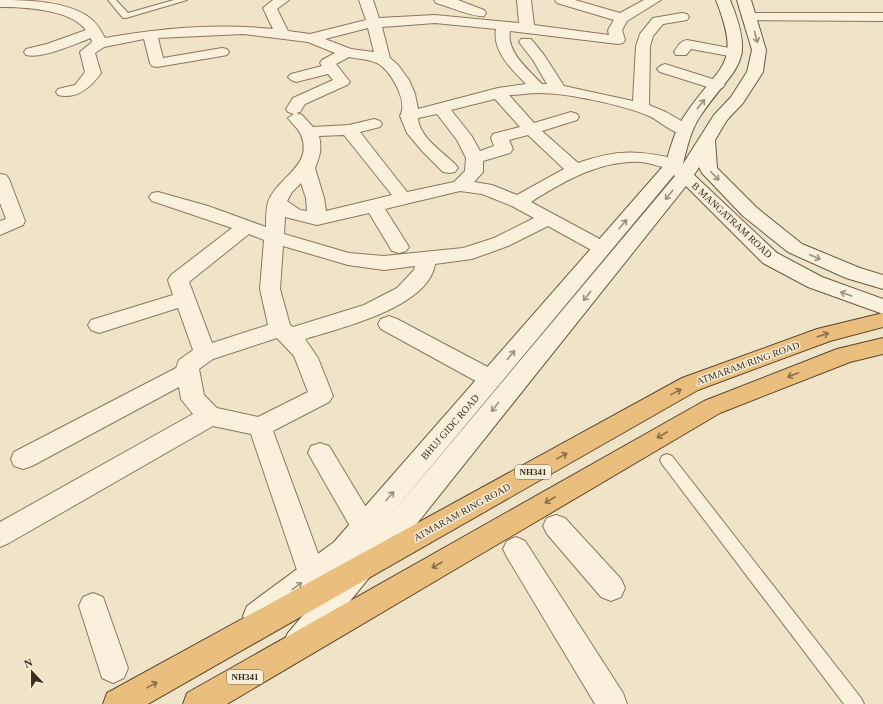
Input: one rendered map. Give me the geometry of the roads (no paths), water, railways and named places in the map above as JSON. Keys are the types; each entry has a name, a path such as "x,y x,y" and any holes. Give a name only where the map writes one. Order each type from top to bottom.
{"highway":[{"name":"ATMARAM RING ROAD","path":"118,704 690,384 825,334 883,320"},
{"name":"NH341","path":"198,704 712,407 845,355 883,346"}],"street":[{"path":"282,0 270,8 282,34"},
{"path":"366,0 372,14 372,23 383,60"},
{"path":"441,0 482,12 504,26 527,36 618,40 631,45 643,53"},
{"path":"524,0 527,36 558,89"},
{"path":"562,0 587,9 622,18"},
{"path":"618,40 615,30 622,18 654,0"},
{"path":"518,202 546,184 576,170 617,158 640,157 679,170 684,130 694,114 725,75 735,53 734,30 723,0"},
{"name":"BHUJ GIDC ROAD","path":"198,659 344,550 602,248 707,140 720,118 737,100 755,72 759,50 744,0"},
{"path":"0,3 33,4 74,15 86,21 97,38"},
{"path":"310,38 372,23 435,19 482,12"},
{"path":"641,106 645,38 658,20 682,17"},
{"path":"749,17 883,17"},
{"path":"504,26 501,33 504,45 513,59 538,88"},
{"path":"31,52 97,38 216,30 282,34 326,42 347,52 383,60 393,67 406,90 410,107 408,116 411,126 421,140 449,168"},
{"path":"150,34 157,63 222,52"},
{"path":"64,92 80,88 93,73 87,52 97,38"},
{"path":"681,52 687,44 735,53"},
{"path":"347,52 327,63 342,82 299,101 300,120 313,146 312,155 306,168 284,190 277,203 270,289 286,332 306,353 321,396 260,427 210,416 193,399 187,366 204,353 286,332 371,310 404,293 424,272 426,259"},
{"path":"296,77 332,68"},
{"path":"665,69 717,85"},
{"path":"408,116 498,93 538,88 558,89 641,106 660,114 684,130"},
{"path":"498,93 532,129 576,170"},
{"path":"440,107 465,139 475,158 474,172 460,186"},
{"path":"475,158 504,149 499,138 571,118"},
{"path":"300,120 349,130 374,124"},
{"path":"349,130 402,198"},
{"name":"B MANGATRAM ROAD","path":"707,140 708,169 750,212 795,248 853,273 883,282"},
{"path":"306,168 315,198 317,219"},
{"name":"BHUJ GIDC ROAD","path":"293,649 358,570 410,513 679,170"},
{"name":"B MANGATRAM ROAD","path":"679,170 770,258 814,282 883,307"},
{"path":"0,179 16,221 0,229"},
{"path":"277,203 294,215 317,219 402,198 460,186 486,189 518,202 602,248"},
{"path":"158,197 274,237 348,259 384,263 426,259 472,252 501,242 548,219"},
{"path":"374,206 399,247"},
{"path":"204,353 178,280 246,227"},
{"path":"99,325 185,299"},
{"path":"389,324 491,378"},
{"path":"23,459 188,372"},
{"path":"0,535 210,416"},
{"path":"260,427 309,567"},
{"path":"320,453 364,527"},
{"path":"556,526 611,588"},
{"path":"516,549 612,704"},
{"path":"93,606 113,668"}],"lane":[{"path":"112,0 126,16 183,0"},
{"path":"667,460 855,704"}]}
